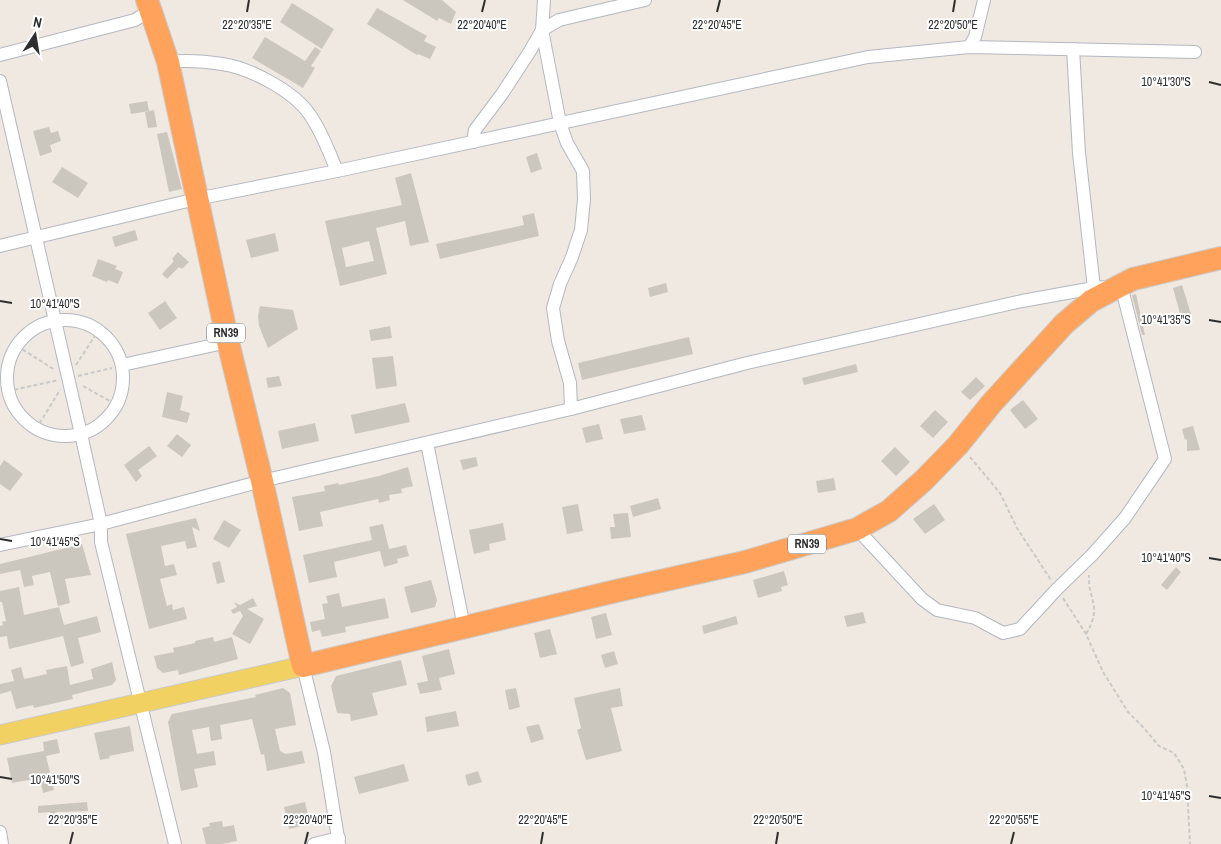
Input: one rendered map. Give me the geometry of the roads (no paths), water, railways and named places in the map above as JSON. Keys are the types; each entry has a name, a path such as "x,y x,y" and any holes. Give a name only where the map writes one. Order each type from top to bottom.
{"highway":[{"name":"RN39","path":"148,5 168,62 196,199 303,666 745,562 857,528 888,511 924,480 1064,324 1091,302 1134,278 1221,258"}],"main road":[{"path":"0,735 303,666"}],"street":[{"path":"544,0 542,30 560,123 567,143 583,170 584,190 581,230 560,284 553,308 558,341 570,383 571,409"},
{"path":"473,142 474,130 521,65 542,30 559,20 645,0"},
{"path":"969,47 975,37 984,0"},
{"path":"0,55 135,20 148,5"},
{"path":"0,246 196,199 337,171 868,57 969,47 1195,52"},
{"path":"1073,49 1080,153 1094,288"},
{"path":"168,62 188,60 223,64 245,70 275,85 292,97 310,114 337,171"},
{"path":"0,81 101,524 101,542 175,844"},
{"path":"0,545 101,524 262,481 571,409 747,363 1022,301 1094,288 1119,286 1124,297 1165,459 1125,518 1020,629 1003,633 975,618 937,610 910,586 857,528"},
{"path":"55,321 76,321 94,328 109,340 122,365 123,384 117,405 100,425 81,434 54,435 36,429 21,417 4,392 9,363 17,346 30,332 55,321"},
{"path":"122,365 228,342"},
{"path":"427,443 464,627"},
{"path":"303,666 324,752 339,841 314,844"},
{"path":"0,832 2,844"}]}
